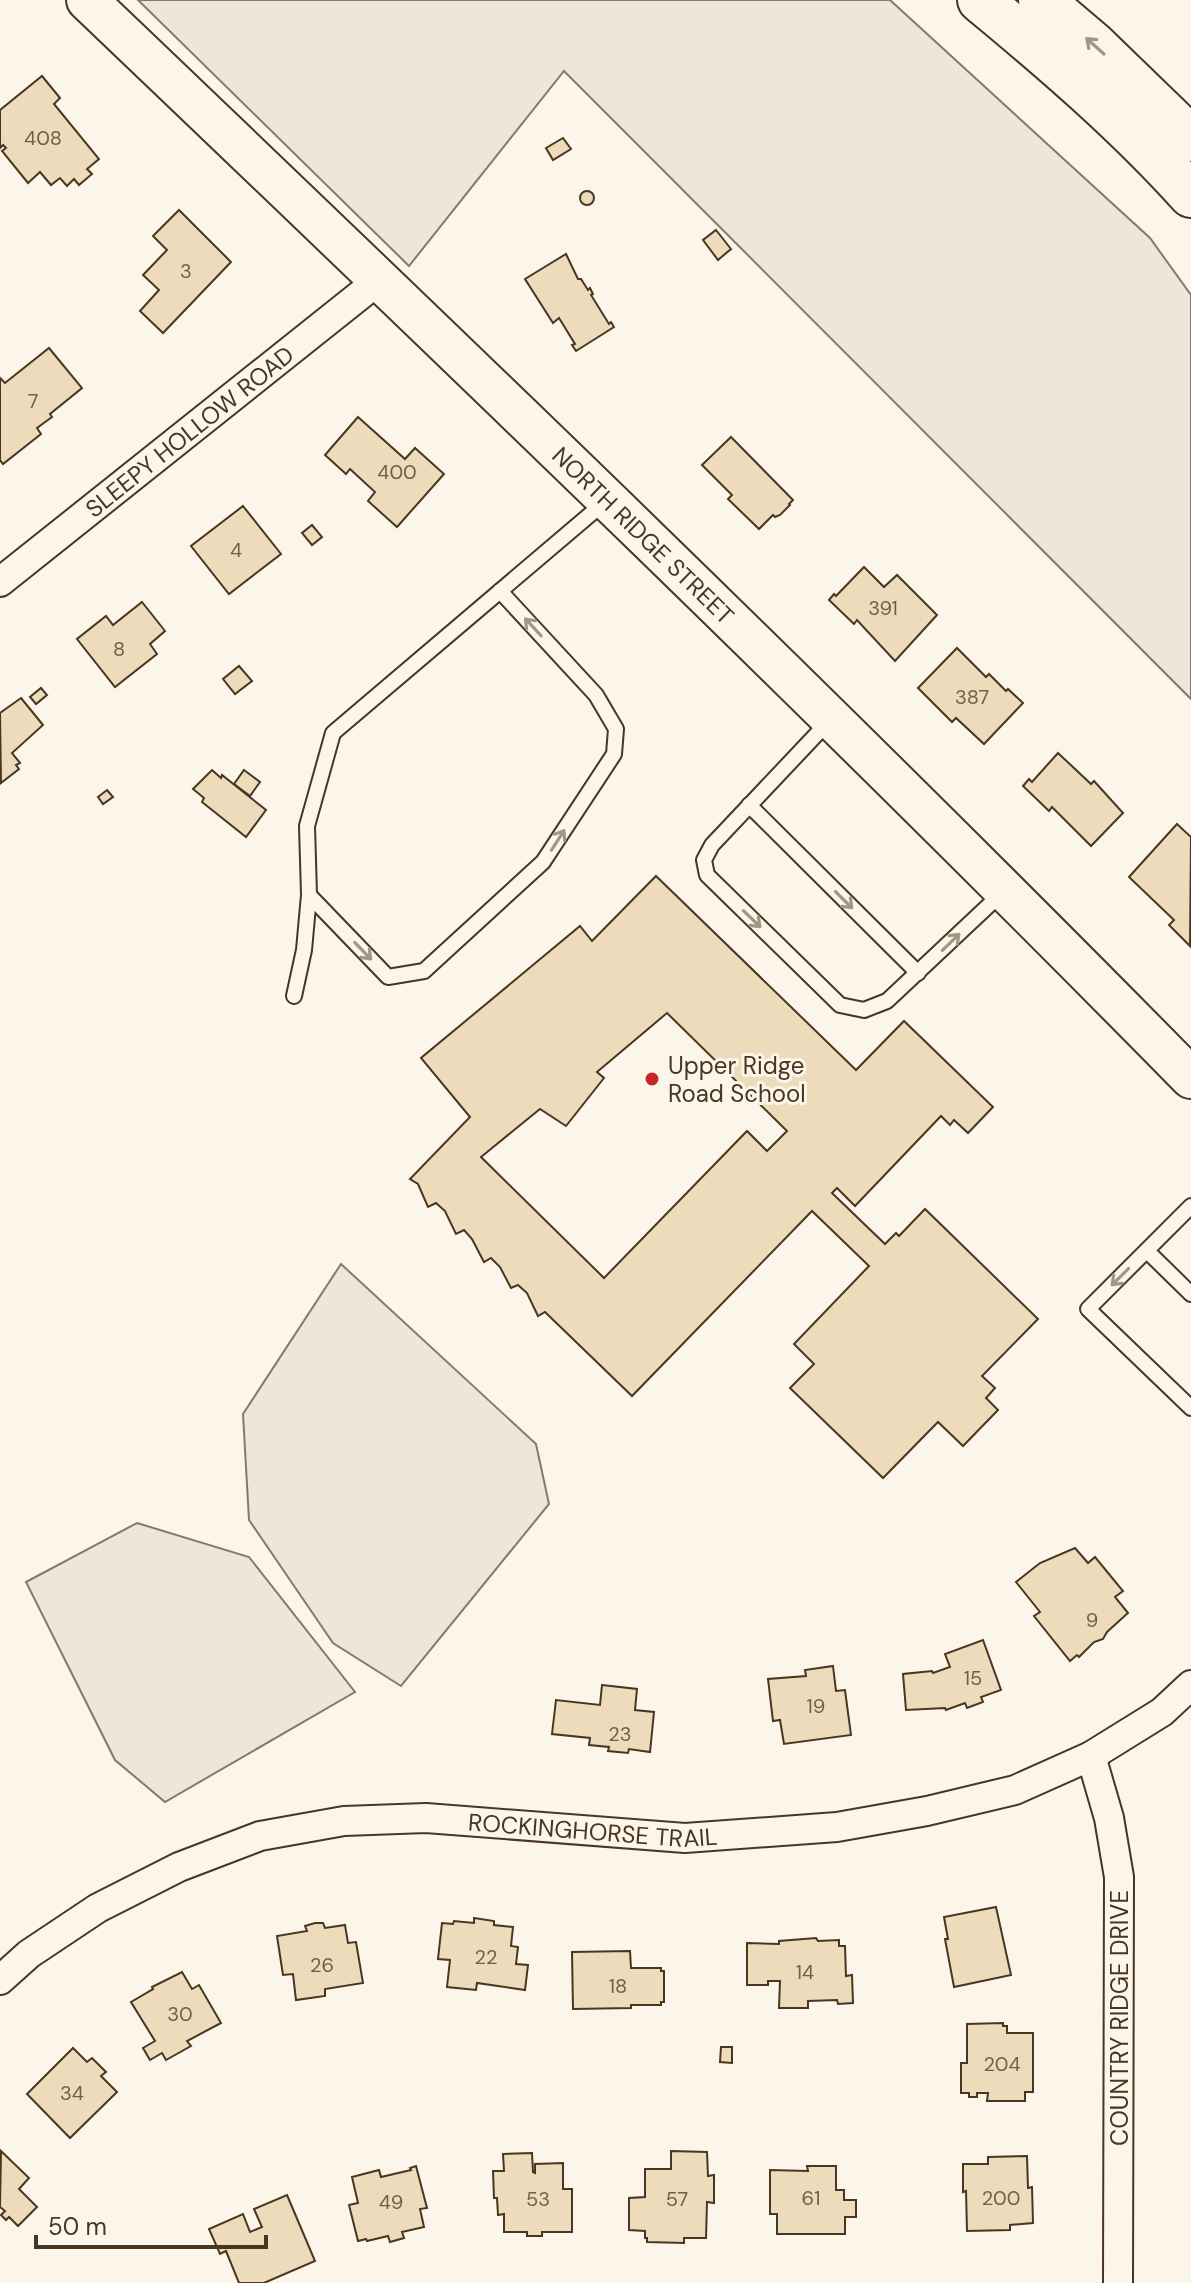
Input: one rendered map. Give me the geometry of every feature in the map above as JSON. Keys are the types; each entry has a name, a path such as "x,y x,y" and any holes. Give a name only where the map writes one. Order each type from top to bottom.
{"highway":[{"path":"980,0 1061,68 1191,127"},
{"path":"1041,0 1119,94 1191,195"},
{"path":"1119,94 1191,139"},
{"path":"1119,94 1191,220"}],"street":[{"name":"NORTH RIDGE STREET","path":"87,0 831,719 1006,890 1191,1078"},
{"name":"SLEEPY HOLLOW ROAD","path":"0,582 379,280"},
{"name":"ROCKINGHORSE TRAIL","path":"0,1980 29,1954 98,1908 179,1867 260,1836 344,1821 426,1818 685,1838 837,1827 927,1811 1015,1790 1091,1756 1162,1712 1191,1685"},
{"name":"COUNTRY RIDGE DRIVE","path":"1091,1756 1109,1818 1119,1877 1118,2283"}],"lane":[{"path":"294,996 304,950 309,895 307,826 333,733 606,501"},
{"path":"309,895 388,977 424,971 543,862 614,754 616,729 596,695 500,591"},
{"path":"831,719 712,845 704,860 707,875 840,1005 864,1010 887,1001 1006,890"},
{"path":"749,805 918,973"},
{"path":"1191,1206 1088,1309 1191,1408"},
{"path":"1147,1251 1191,1294"}],"shaded area":[{"path":"138,0 890,0 1150,238 1191,295 1191,699 564,71 409,266"},
{"path":"341,1264 536,1444 549,1504 401,1686 333,1643 249,1520 243,1414"},
{"path":"137,1523 249,1557 355,1692 165,1802 115,1760 26,1582"}],"building":[{"path":"42,76 60,98 54,104 99,159 87,169 92,174 79,185 74,179 67,186 60,178 51,185 40,172 28,183 2,151 6,148 3,145 0,148 0,110"},
{"path":"563,138 571,149 553,160 546,148"},
{"path":"587,191 594,198 587,205 580,198"},
{"path":"179,210 231,262 163,333 140,311 159,290 143,275 167,250 153,236"},
{"path":"716,230 731,249 718,260 703,240"},
{"path":"566,254 578,279 588,290 590,288 591,295 614,327 576,351 559,318 553,323 525,279"},
{"path":"49,348 82,388 37,428 41,434 3,464 0,460 0,378 5,383"},
{"path":"358,417 405,459 415,448 444,474 397,527 368,501 375,492 350,469 346,474 325,455"},
{"path":"731,437 793,500 780,515 773,515 759,529 728,499 732,495 702,465"},
{"path":"243,506 281,554 229,594 191,546"},
{"path":"312,525 322,537 312,545 302,533"},
{"path":"864,567 884,587 897,575 937,615 895,661 857,620 854,624 829,600"},
{"path":"142,602 165,631 150,644 157,654 115,687 77,639 106,616 113,625"},
{"path":"957,648 986,677 989,674 1023,703 984,744 956,718 952,722 918,688"},
{"path":"239,666 252,681 235,694 223,679"},
{"path":"41,688 47,695 36,704 30,697"},
{"path":"21,698 43,725 12,753 20,763 16,765 19,769 1,783 0,713"},
{"path":"1058,753 1091,784 1094,781 1123,813 1091,846 1052,807 1049,811 1023,786 1029,779 1032,782"},
{"path":"212,770 266,810 246,837 202,802 204,798 193,789"},
{"path":"244,770 260,782 250,796 234,784"},
{"path":"107,790 113,797 103,804 98,797"},
{"path":"1177,824 1191,837 1190,946 1169,925 1174,920 1129,877"},
{"path":"656,876 856,1070 904,1021 993,1107 968,1133 954,1120 950,1125 941,1116 855,1206 837,1188 832,1193 885,1244 896,1233 899,1236 925,1209 1038,1319 982,1376 995,1388 986,1398 998,1410 963,1446 938,1422 883,1478 790,1388 814,1364 794,1344 869,1266 812,1211 632,1396 545,1312 538,1316 527,1293 518,1285 511,1288 500,1267 491,1258 484,1262 464,1230 456,1234 445,1211 436,1203 428,1207 418,1184 410,1179 470,1117 421,1058 580,926 592,941","holes":["667,1013 787,1131 767,1151 747,1131 604,1278 481,1157 540,1109 566,1126 604,1078 597,1072"]},
{"path":"1075,1548 1088,1563 1095,1557 1123,1591 1115,1597 1128,1613 1103,1639 1094,1642 1079,1657 1077,1655 1070,1661 1034,1616 1040,1612 1016,1582 1040,1563"},
{"path":"983,1640 1001,1690 981,1697 983,1702 967,1708 965,1703 946,1710 906,1710 903,1674 933,1673 950,1667 945,1654"},
{"path":"833,1666 836,1691 845,1690 851,1735 784,1744 780,1720 773,1721 768,1679 806,1676 805,1670"},
{"path":"602,1685 637,1689 635,1710 654,1712 650,1752 629,1749 628,1753 608,1751 609,1747 589,1745 590,1738 552,1734 556,1700 600,1705"},
{"path":"996,1907 1011,1975 954,1987 944,1917"},
{"path":"474,1918 513,1927 511,1946 518,1947 516,1964 528,1965 525,1990 477,1983 476,1990 447,1987 450,1960 438,1959 442,1923 474,1923"},
{"path":"323,1923 325,1928 345,1925 348,1943 356,1942 363,1983 325,1989 325,1996 296,2000 293,1974 283,1975 277,1936 307,1931 305,1926"},
{"path":"816,1938 818,1941 839,1940 839,1946 845,1946 846,1976 852,1975 853,2003 808,2001 808,2008 779,2008 780,1981 768,1981 768,1985 747,1985 747,1943 779,1944 779,1941"},
{"path":"630,1951 631,1968 661,1968 664,1971 664,2002 661,2005 631,2005 631,2008 573,2009 572,1952"},
{"path":"182,1972 192,1989 199,1985 221,2023 187,2041 191,2046 166,2060 162,2053 150,2060 143,2048 155,2041 131,2002"},
{"path":"1003,2023 1007,2026 1007,2033 1033,2033 1033,2092 1025,2092 1025,2101 987,2101 988,2093 969,2097 969,2093 961,2093 961,2063 967,2063 967,2024"},
{"path":"721,2047 732,2047 732,2063 720,2062"},
{"path":"73,2048 87,2062 92,2058 106,2072 101,2076 117,2092 70,2138 27,2094"},
{"path":"1,2151 29,2178 19,2189 37,2207 18,2226 9,2217 6,2220 1,2215 5,2211 0,2207"},
{"path":"671,2151 707,2152 708,2176 714,2175 714,2203 707,2202 706,2238 684,2238 684,2243 647,2242 645,2231 629,2230 629,2198 645,2197 645,2169 671,2169"},
{"path":"532,2153 535,2173 535,2164 563,2163 563,2189 572,2189 572,2232 542,2232 542,2236 527,2236 527,2232 504,2232 504,2214 498,2215 497,2198 494,2198 493,2171 504,2171 503,2154"},
{"path":"1027,2156 1033,2223 1010,2225 1010,2230 967,2231 963,2164 988,2164 988,2157"},
{"path":"416,2166 427,2208 420,2209 424,2227 402,2232 404,2238 390,2242 388,2236 358,2241 349,2205 358,2203 352,2177 379,2170 381,2177"},
{"path":"807,2166 836,2166 836,2190 844,2190 844,2200 856,2200 856,2217 845,2217 845,2234 777,2234 777,2214 770,2214 770,2170 808,2171"},
{"path":"287,2195 315,2261 264,2283 239,2283 226,2251 220,2254 209,2229 243,2214 250,2232 262,2227 254,2209"}],"place":[{"name":"Upper Ridge Road School","path":"652,1079"}]}
